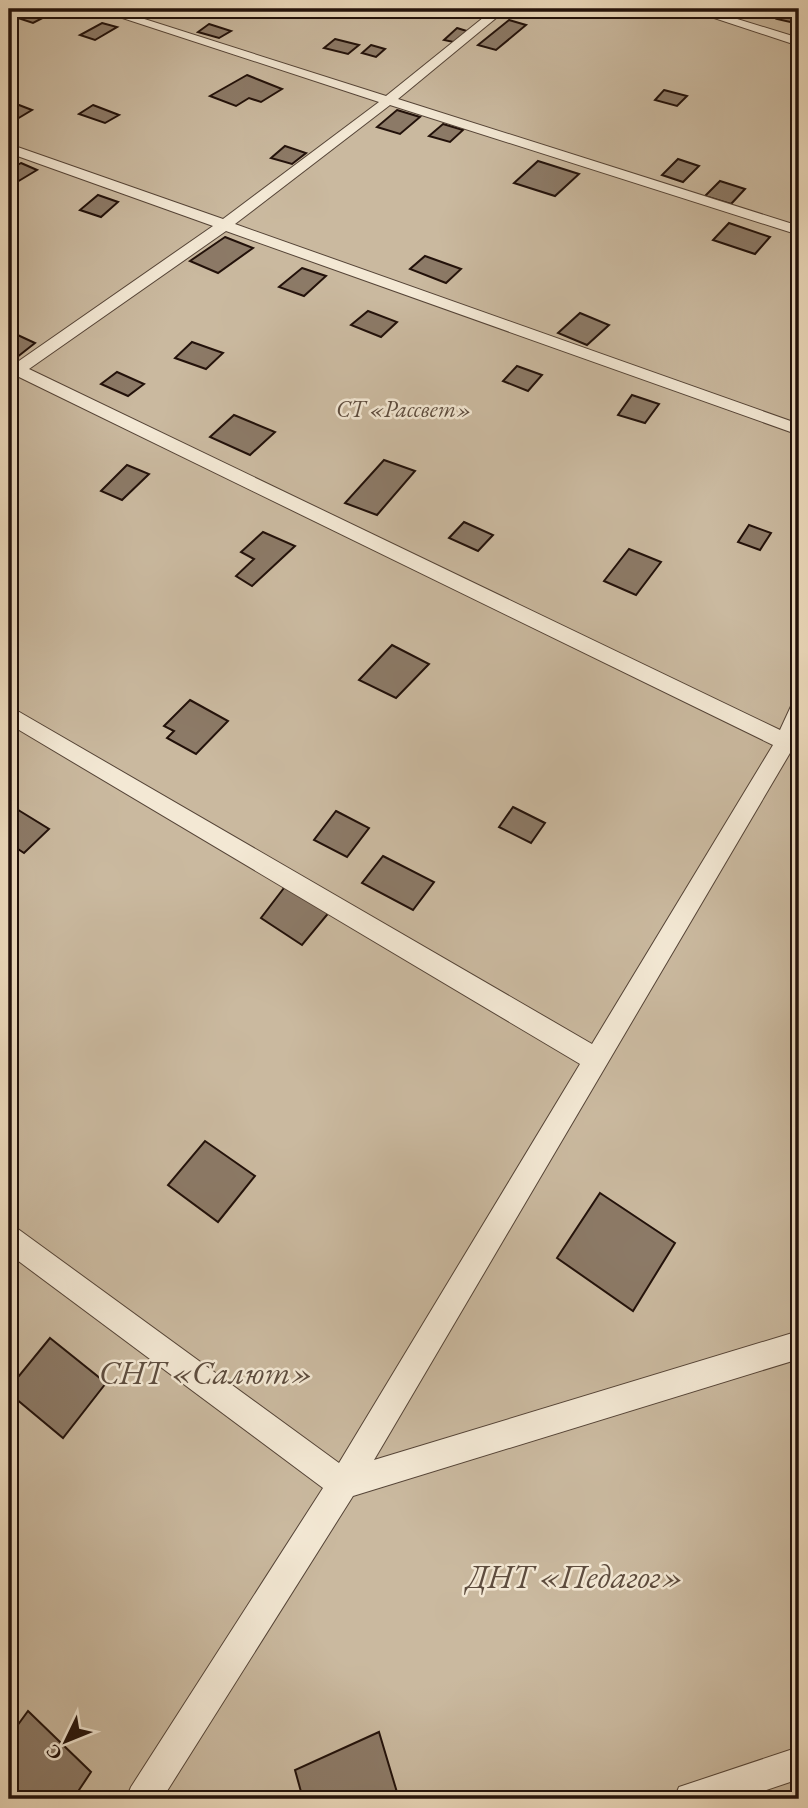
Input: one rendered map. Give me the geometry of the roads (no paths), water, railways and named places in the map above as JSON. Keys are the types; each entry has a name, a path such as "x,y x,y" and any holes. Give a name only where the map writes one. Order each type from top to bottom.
{"lane":[{"path":"101,9 799,231"},
{"path":"12,370 223,226 389,100 501,9"},
{"path":"693,9 799,42"},
{"path":"9,148 799,430"},
{"path":"12,370 793,744"},
{"path":"143,1799 344,1484 596,1060 793,744 799,709"},
{"path":"9,714 596,1060"},
{"path":"9,1238 344,1484"},
{"path":"344,1484 799,1345"},
{"path":"691,1799 799,1763"}],"park label":[{"name":"СТ «Рассвет»","path":"404,409"},
{"name":"СНТ «Салют»","path":"206,1372"},
{"name":"ДНТ «Педагог»","path":"575,1576"}]}
